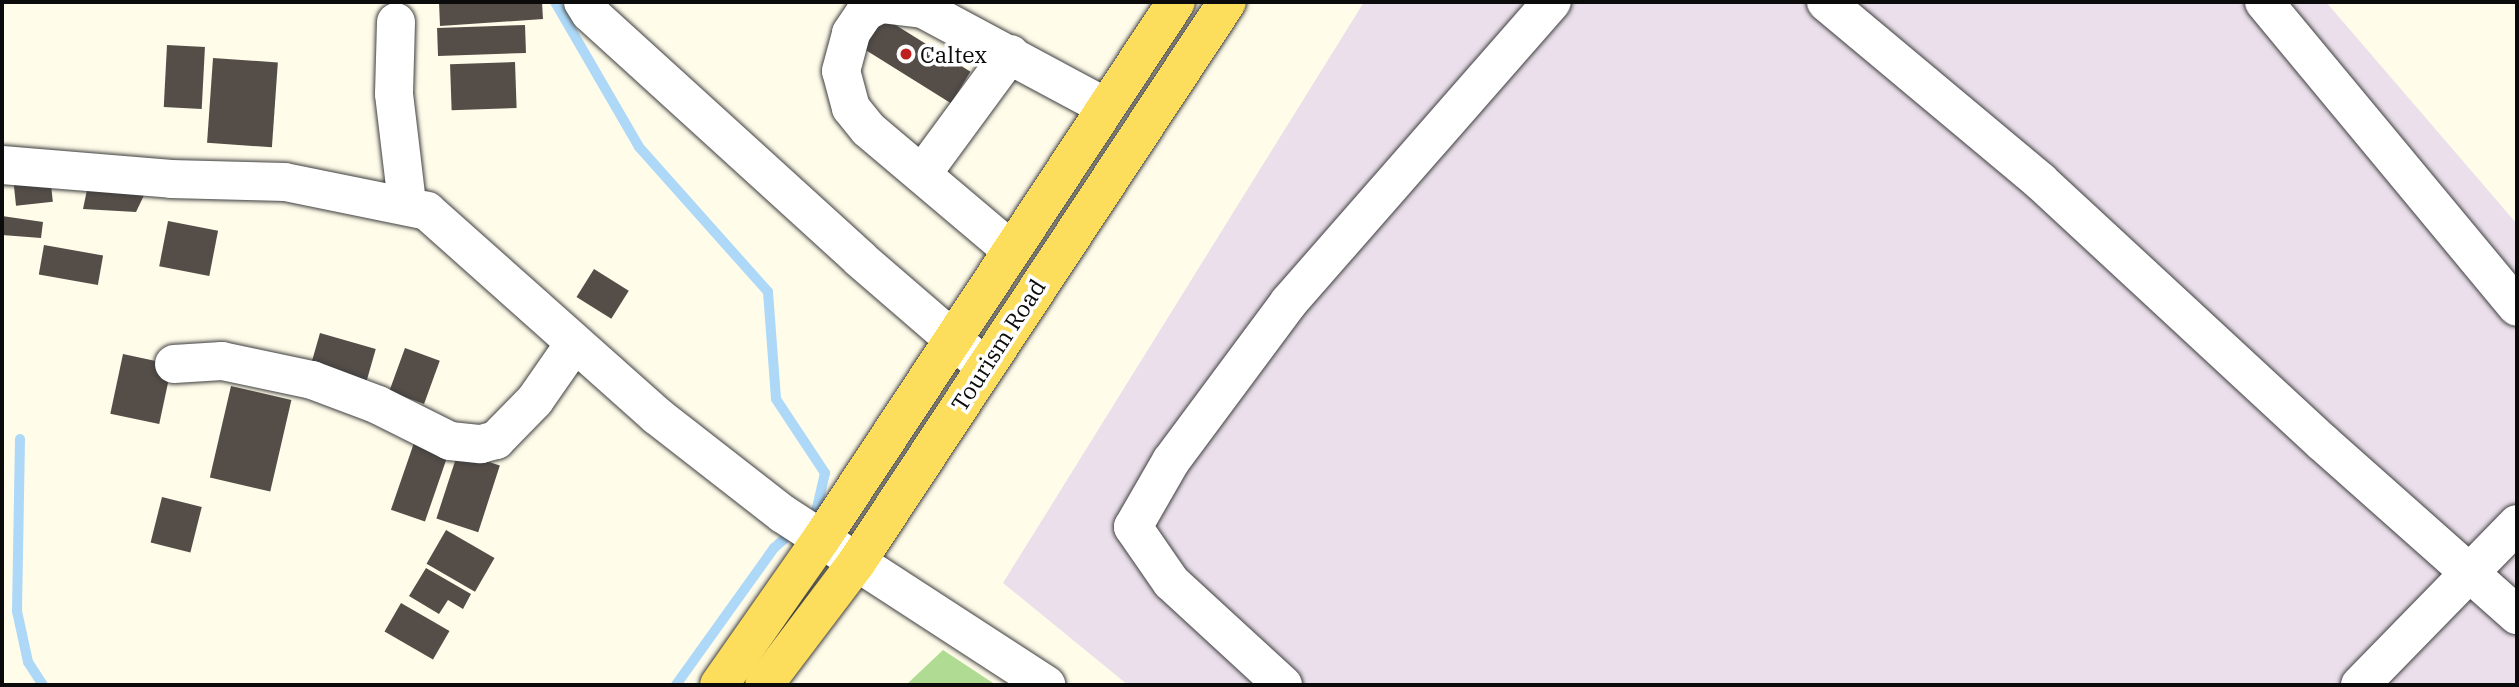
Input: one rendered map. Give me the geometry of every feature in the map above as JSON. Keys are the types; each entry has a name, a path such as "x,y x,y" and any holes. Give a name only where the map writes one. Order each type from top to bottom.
{"main road":[{"name":"Tourism Road","path":"719,685 806,528 951,340 1104,106 1176,2"},
{"name":"Tourism Road","path":"764,685 857,562 1227,2"}],"street":[{"path":"583,2 590,13 951,340 984,366"},
{"path":"1011,250 868,129 843,88 842,54 865,12 881,4 899,2 923,9 1104,106"},
{"path":"1283,685 1171,582 1133,527 1171,461 1289,303 1552,2"},
{"path":"1826,2 2040,181 2322,442 2517,615"},
{"path":"2264,2 2517,307"},
{"path":"396,22 394,94 407,204"},
{"path":"922,174 1010,54"},
{"path":"2,165 171,179 285,182 407,204 427,211 452,230 574,344 806,528 1046,685"},
{"path":"174,364 222,361 312,380 378,405 450,441 481,444 496,440 535,400 574,344"},
{"path":"2360,685 2469,570 2517,524"}],"shaded area":[{"path":"1364,2 2326,2 2517,224 2517,685 1128,685 1003,583"}],"green space":[{"path":"943,650 996,685 906,685"}],"building":[{"path":"439,2 542,2 543,19 440,26"},
{"name":"Caltex","path":"862,4 971,72 951,103 842,35"},
{"path":"525,25 526,53 438,56 437,28"},
{"path":"167,45 205,47 202,109 164,107"},
{"path":"213,58 278,63 272,147 207,143"},
{"path":"515,62 517,108 452,110 450,64"},
{"path":"50,175 53,202 16,206 13,179"},
{"path":"88,185 147,189 136,212 83,209"},
{"path":"2,216 43,222 41,238 2,235"},
{"path":"168,221 218,231 209,276 159,266"},
{"path":"44,245 103,255 98,285 39,275"},
{"path":"594,269 629,291 611,319 577,297"},
{"path":"320,333 376,349 366,383 310,367"},
{"path":"405,348 440,361 424,404 389,391"},
{"path":"123,354 172,364 159,424 110,414"},
{"path":"231,386 291,400 270,492 210,478"},
{"path":"416,437 450,449 425,522 391,510"},
{"path":"458,452 500,466 478,532 436,519"},
{"path":"162,497 202,507 190,553 151,543"},
{"path":"446,530 494,558 475,592 426,564"},
{"path":"426,568 471,594 463,609 448,600 439,614 409,596"},
{"path":"401,603 449,631 433,660 384,632"}],"waterway":[{"path":"555,2 639,147 768,292 776,399 825,473 816,511 774,548 676,685"},
{"path":"20,439 17,611 28,662 43,685"}],"place":[{"name":"Caltex","path":"906,54"}]}
